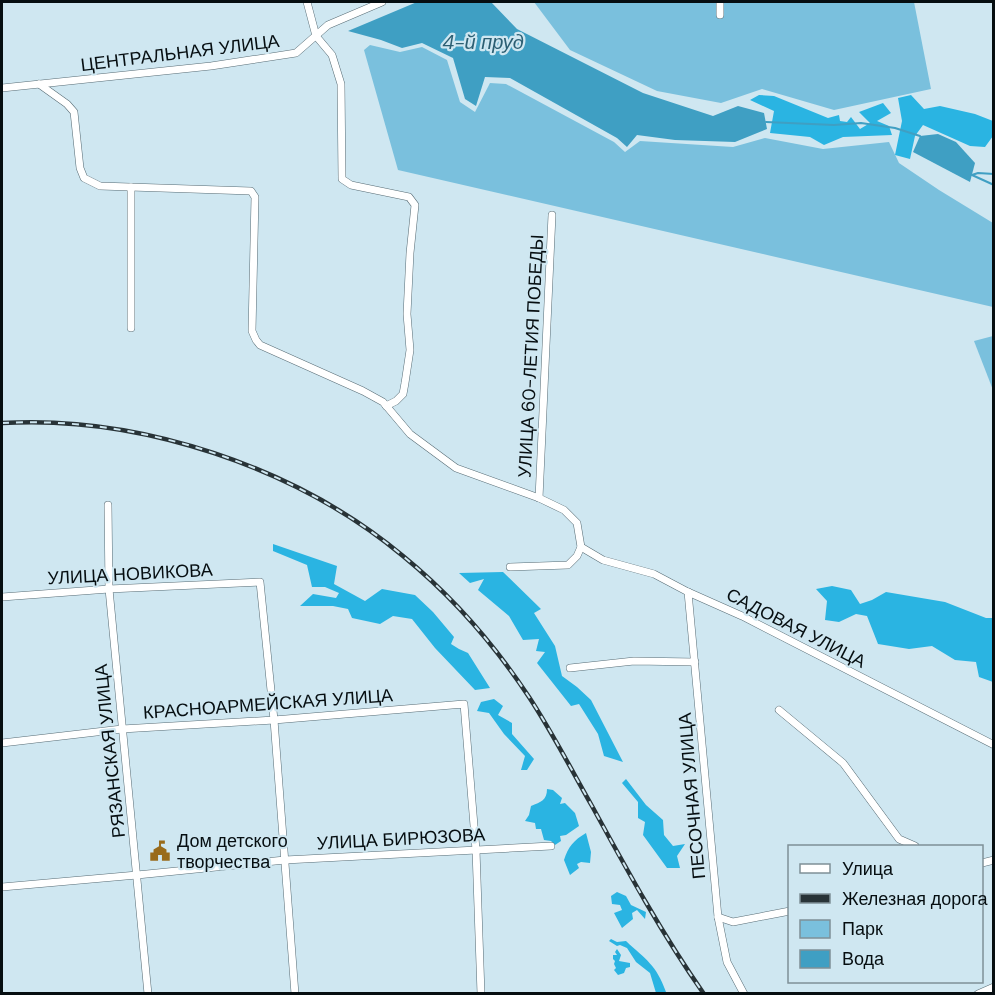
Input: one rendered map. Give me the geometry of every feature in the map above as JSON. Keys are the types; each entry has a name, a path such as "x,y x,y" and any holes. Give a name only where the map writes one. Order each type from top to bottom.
{"street":[{"path":"307,2 316,36 332,55 340,84 342,179 351,185 409,197 415,205 407,314 410,350 403,394 386,406"},
{"name":"ЦЕНТРАЛЬНАЯ УЛИЦА","path":"2,88 211,66 296,53 328,25 382,2"},
{"path":"720,2 720,15"},
{"path":"39,84 67,104 74,112 80,168 84,178 100,186 251,191 255,197 252,331 261,345 383,402 410,434 456,468 539,498 564,510 577,523 581,547 577,556 568,565 510,567"},
{"path":"131,187 131,328"},
{"name":"УЛИЦА 60-ЛЕТИЯ ПОБЕДЫ","path":"539,498 552,215"},
{"name":"РЯЗАНСКАЯ УЛИЦА","path":"108,505 109,589 148,993"},
{"name":"САДОВАЯ УЛИЦА","path":"581,547 603,560 654,574 993,745"},
{"name":"УЛИЦА НОВИКОВА","path":"2,597 260,582 274,720"},
{"name":"ПЕСОЧНАЯ УЛИЦА","path":"688,592 718,916 727,962 744,993"},
{"path":"570,668 634,661 695,662"},
{"name":"КРАСНОАРМЕЙСКАЯ УЛИЦА","path":"2,743 122,729 274,720 464,704 476,850"},
{"path":"779,710 843,764 899,839 913,845"},
{"path":"274,720 295,993"},
{"name":"УЛИЦА БИРЮЗОВА","path":"2,887 285,860 551,846"},
{"path":"476,850 481,993"},
{"path":"718,916 733,922 788,911"},
{"path":"978,993 993,987"}],"green space":[{"path":"534,2 914,2 931,89 834,110 762,89 721,103 657,91 570,50"},
{"path":"370,45 400,52 422,47 447,60 460,102 475,112 490,83 506,84 614,142 625,152 640,141 733,147 765,138 823,149 889,142 899,163 993,223 993,307 398,170 364,50"},
{"path":"994,336 993,390 974,341"}],"shaded area":[{"path":"759,95 774,96 828,118 839,115 840,121 847,122 851,117 860,129 870,123 859,112 883,103 891,113 877,121 889,126 892,135 843,137 824,145 810,137 770,133 774,111 750,100"},
{"path":"911,95 924,109 940,106 975,114 993,121 993,136 985,147 970,146 923,125 915,136 910,159 895,155 902,121 898,98"},
{"path":"273,544 337,566 334,584 365,601 382,589 415,595 454,637 451,644 468,653 490,688 475,690 435,648 412,619 393,616 380,624 352,618 348,609 333,606 300,606 313,594 336,598 339,593 325,587 312,587 307,565 273,551"},
{"path":"503,572 541,609 534,613 555,646 562,676 591,700 623,762 604,756 598,734 579,704 571,706 537,663 545,652 536,651 539,639 523,640 509,616 478,590 484,579 470,583 459,573"},
{"path":"832,586 851,590 860,604 886,592 945,602 986,618 993,618 993,682 979,677 976,662 955,660 932,646 909,649 878,644 867,616 856,614 839,622 825,620 827,601 816,589"},
{"path":"494,699 503,706 498,715 512,723 512,734 534,759 527,770 521,770 525,756 504,734 489,713 477,711 481,702"},
{"path":"626,779 646,805 663,820 664,835 673,846 685,844 677,856 680,868 667,868 643,835 645,822 638,818 638,802 622,783"},
{"path":"547,789 553,790 562,798 560,804 565,803 575,813 579,826 566,835 560,836 561,841 555,845 551,841 544,840 541,829 536,829 535,823 525,821 531,806 543,800"},
{"path":"586,833 591,852 590,863 577,864 579,868 570,875 564,860 572,844"},
{"path":"617,892 626,896 631,905 646,912 645,919 637,910 632,913 633,919 622,928 614,913 622,910 620,905 612,904 611,896"},
{"path":"611,939 617,942 626,941 645,958 658,975 666,992 656,993 650,973 636,962 627,948 617,946 609,941"},
{"path":"617,949 621,955 619,961 630,963 630,967 626,968 624,973 618,975 614,970 616,968 613,959 613,955 617,955 615,952"}],"water":[{"name":"4-й пруд","path":"417,2 491,2 517,29 643,93 713,116 738,106 764,113 767,129 735,142 675,140 637,135 627,147 617,138 510,78 485,77 476,106 465,99 453,58 422,43 402,48 348,31"},
{"path":"938,134 956,142 975,163 970,182 913,152 920,136"}],"waterway":[{"path":"766,122 834,125 861,123 895,128 920,136"},
{"path":"972,175 994,174"},
{"path":"972,175 994,185"}],"railway":[{"path":"2,423 54,423 108,428 161,438 214,453 265,473 315,497 361,524 403,556 455,604 516,677 554,737 659,925 704,994"}],"place":[{"name":"Дом детского творчества","path":"160,851"}]}
